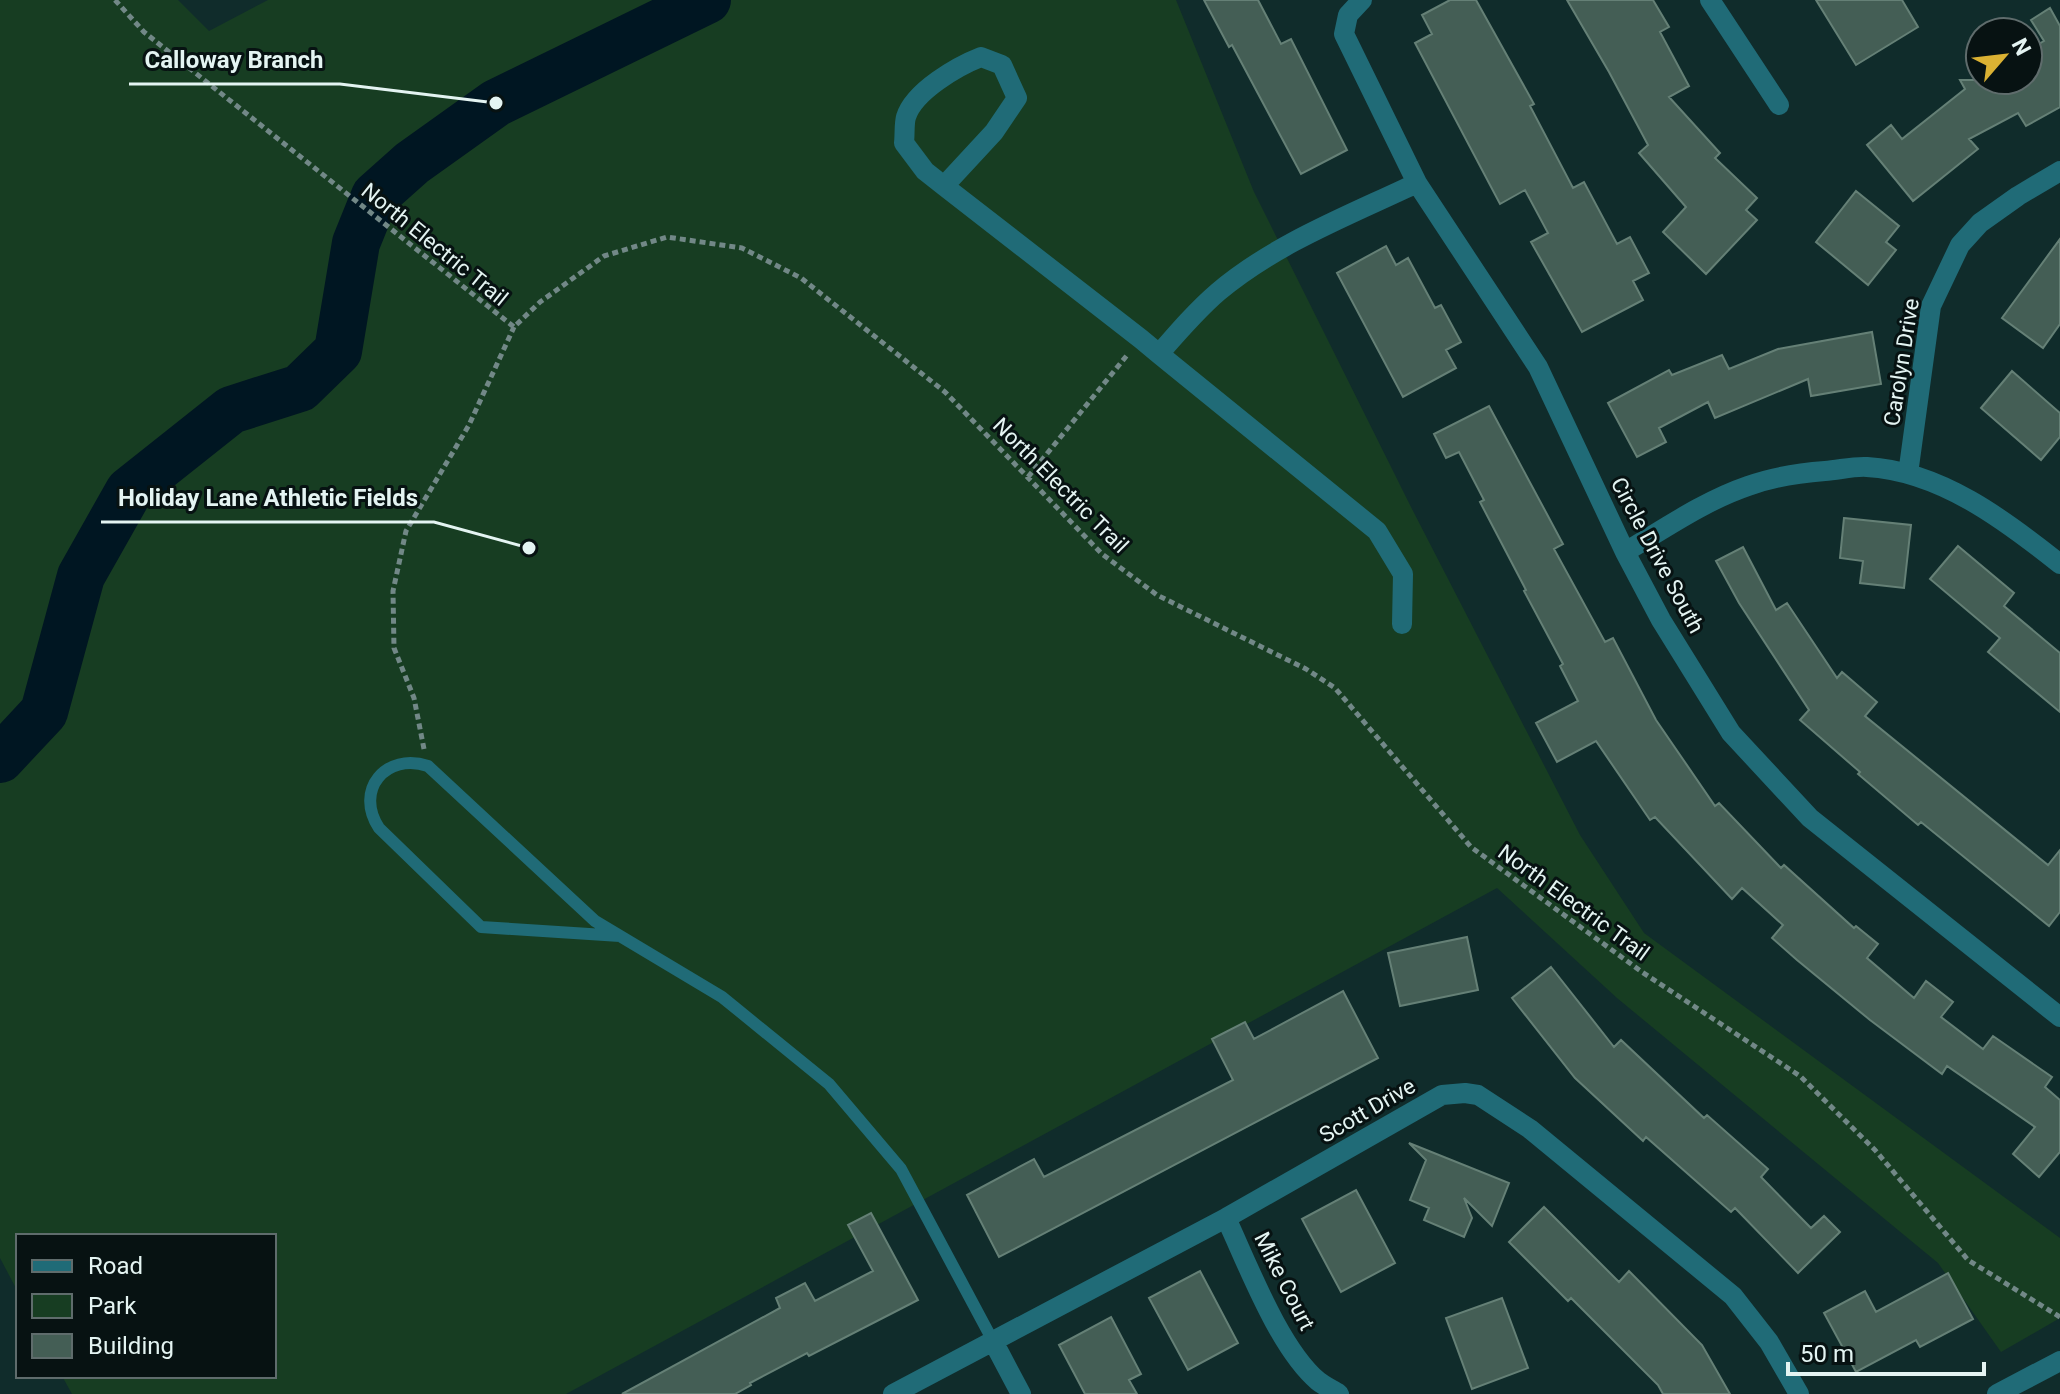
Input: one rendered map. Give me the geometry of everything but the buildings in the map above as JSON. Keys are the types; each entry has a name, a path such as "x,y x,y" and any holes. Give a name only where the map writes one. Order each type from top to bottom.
{"street":[{"path":"1710,0 1779,105"},
{"name":"Circle Drive South","path":"1355,8 1344,34 1417,183 1538,367 1625,552 1661,620 1731,733 1810,818 2060,1017"},
{"path":"944,186 994,132 1017,98 1002,65 981,57 956,67 922,95 907,114 904,143 925,171 944,186 1141,339 1377,531 1403,574 1402,624"},
{"name":"Carolyn Drive","path":"1908,474 1931,306 1960,245 1980,223 2060,171"},
{"path":"1159,354 1219,291 1258,263 1298,239 1417,183"},
{"path":"1625,552 1711,502 1747,486 1792,474 1867,467 1908,474 1949,489 2025,536 2060,564"},
{"name":"Scott Drive","path":"893,1394 1226,1218 1442,1095 1465,1093 1478,1095 1530,1129 1733,1296 1769,1342 1799,1394"},
{"name":"Mike Court","path":"1226,1218 1271,1316 1285,1338 1318,1381 1339,1394"},
{"path":"993,1341 1021,1394"},
{"path":"1997,1394 2060,1361"}],"lane":[{"path":"620,936 481,927 379,828 373,819 370,799 376,780 383,772 405,762 428,766 595,921 722,997 829,1084 901,1169 993,1341"}],"path":[{"name":"North Electric Trail","path":"115,0 144,32 514,327 540,302 604,256 667,237 742,248 801,278 933,382 1102,554 1157,595 1306,669 1335,688 1471,847 1642,972 1800,1076 1875,1150 1968,1260 2060,1317"},
{"path":"428,766 414,698 394,648 393,591 406,531 469,425 514,327"},
{"path":"1028,477 1141,339"}],"green space":[{"path":"0,0 178,0 209,31 268,0 1176,0 1254,192 1412,509 1580,835 1644,933 2060,1238 2060,1318 2001,1352 1938,1263 1617,998 1497,888 566,1394 72,1394 63,1378 276,1378 276,1234 16,1234 16,1288 0,1258"}],"waterway":[{"path":"0,759 44,712 81,576 129,491 231,410 300,388 338,351 356,243 375,196 412,163 496,103 707,0"}],"place":[{"name":"Calloway Branch","path":"496,103"},
{"name":"Holiday Lane Athletic Fields","path":"529,548"}]}
